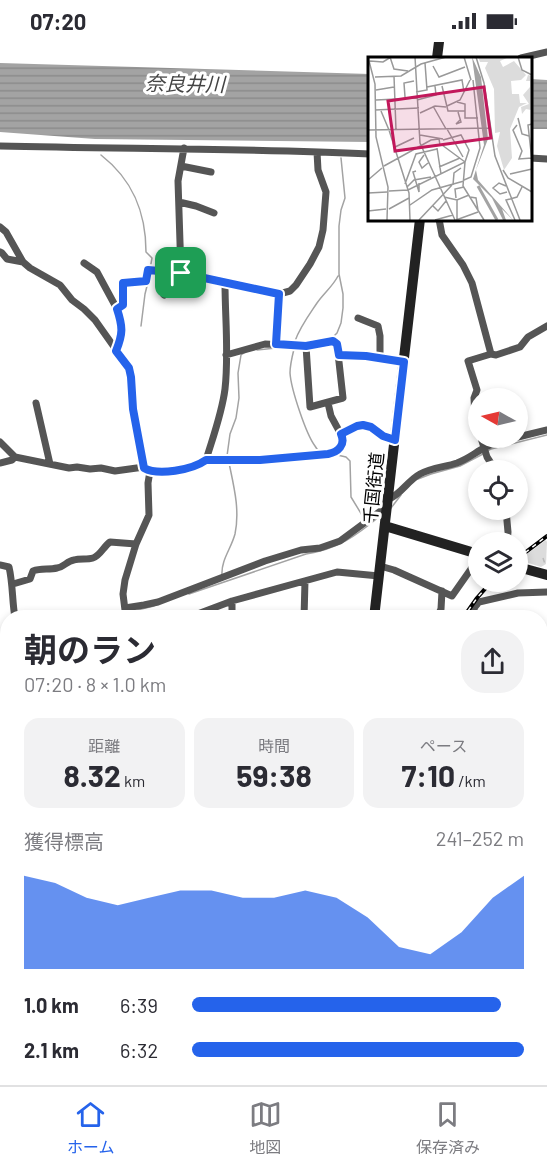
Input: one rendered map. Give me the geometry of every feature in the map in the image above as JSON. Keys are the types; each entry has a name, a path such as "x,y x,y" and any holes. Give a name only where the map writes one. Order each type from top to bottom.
{"street":[{"path":"437,57 439,42"},
{"path":"525,57 547,52"},
{"path":"0,146 184,148 368,154"},
{"path":"164,295 178,273 178,181 184,148"},
{"path":"117,309 123,305 123,283 146,281 148,270 178,273 279,294 290,291 310,264 319,247 323,230 326,192 318,171 317,152"},
{"path":"532,158 547,159"},
{"path":"181,166 211,172"},
{"path":"179,202 214,213"},
{"name":"千国街道","path":"375,610 420,220"},
{"path":"439,220 442,235 463,265 472,283 492,354"},
{"path":"0,227 6,232 23,262"},
{"path":"0,252 7,260 23,262 60,285 72,300 95,320 129,368 133,409 147,469 150,508 125,580 123,594 126,610"},
{"path":"84,263 97,272 117,309 122,336 116,351"},
{"path":"0,442 15,457 69,468 90,470 101,468 115,471 178,470 200,465 206,460 221,412 225,389 225,283"},
{"path":"276,344 279,294"},
{"path":"358,318 378,326 380,359"},
{"path":"476,388 468,361 519,347 528,337 547,327"},
{"path":"226,355 265,344 306,346 333,341 337,344 339,355 343,398 310,407 306,346"},
{"path":"339,355 366,356 404,362"},
{"path":"36,403 50,464"},
{"path":"206,460 260,460 328,454 338,450 344,440 331,416 328,403"},
{"path":"341,434 363,425 395,440"},
{"path":"528,434 547,430"},
{"path":"484,448 490,460"},
{"path":"132,610 265,561 340,541 387,508 408,482 422,472 458,462 488,448"},
{"path":"0,463 15,457"},
{"path":"385,526 468,551"},
{"path":"13,584 30,579 33,571 38,569 54,569 62,567 70,560 94,558 110,542 136,544"},
{"path":"0,565 9,567 13,584 14,610"},
{"path":"213,610 232,601 337,572 394,570 452,596 468,573"},
{"path":"528,570 547,575"},
{"path":"304,610 305,581"},
{"path":"441,610 442,591"},
{"path":"474,610 479,602 518,594 547,592"},
{"path":"232,601 232,610"}],"green space":[{"path":"546,540 546,564 541,567 528,563 528,553"}],"water":[{"name":"奈良井川","path":"0,63 368,74 368,142 95,139 0,132"},
{"path":"532,79 547,80 547,129 532,129"}],"waterway":[{"path":"101,155 122,175 136,198 143,223 146,252 152,258 150,269"},
{"path":"333,337 341,323 343,308 339,274 339,226 345,198 341,158"},
{"path":"295,341 317,303 338,276"},
{"path":"141,326 148,282"},
{"path":"257,350 276,348"},
{"path":"294,349 290,373 296,400 311,440 318,450 323,451"},
{"path":"227,456 230,434 236,418 239,398 238,373 241,355 244,353"},
{"path":"487,451 547,435"},
{"path":"333,454 346,457 350,461 351,497 365,520"},
{"path":"418,479 460,466 483,454"},
{"path":"222,575 223,564 235,534 237,516 229,463"},
{"path":"391,508 401,495"},
{"path":"189,594 306,554 328,549 354,535 380,516"},
{"path":"137,610 154,606"}],"railway":[{"path":"528,550 547,536"},
{"path":"469,610 482,592"}],"route":[{"path":"148,270 181,273 279,294 276,344 306,346 333,341 337,344 339,355 366,356 404,362 395,440 363,425 341,434 343,444 334,453 260,460 206,460 200,465 178,470 150,471 144,468 133,409 129,368 116,351 122,336 117,309 123,305 123,283 146,281 148,270"}]}
